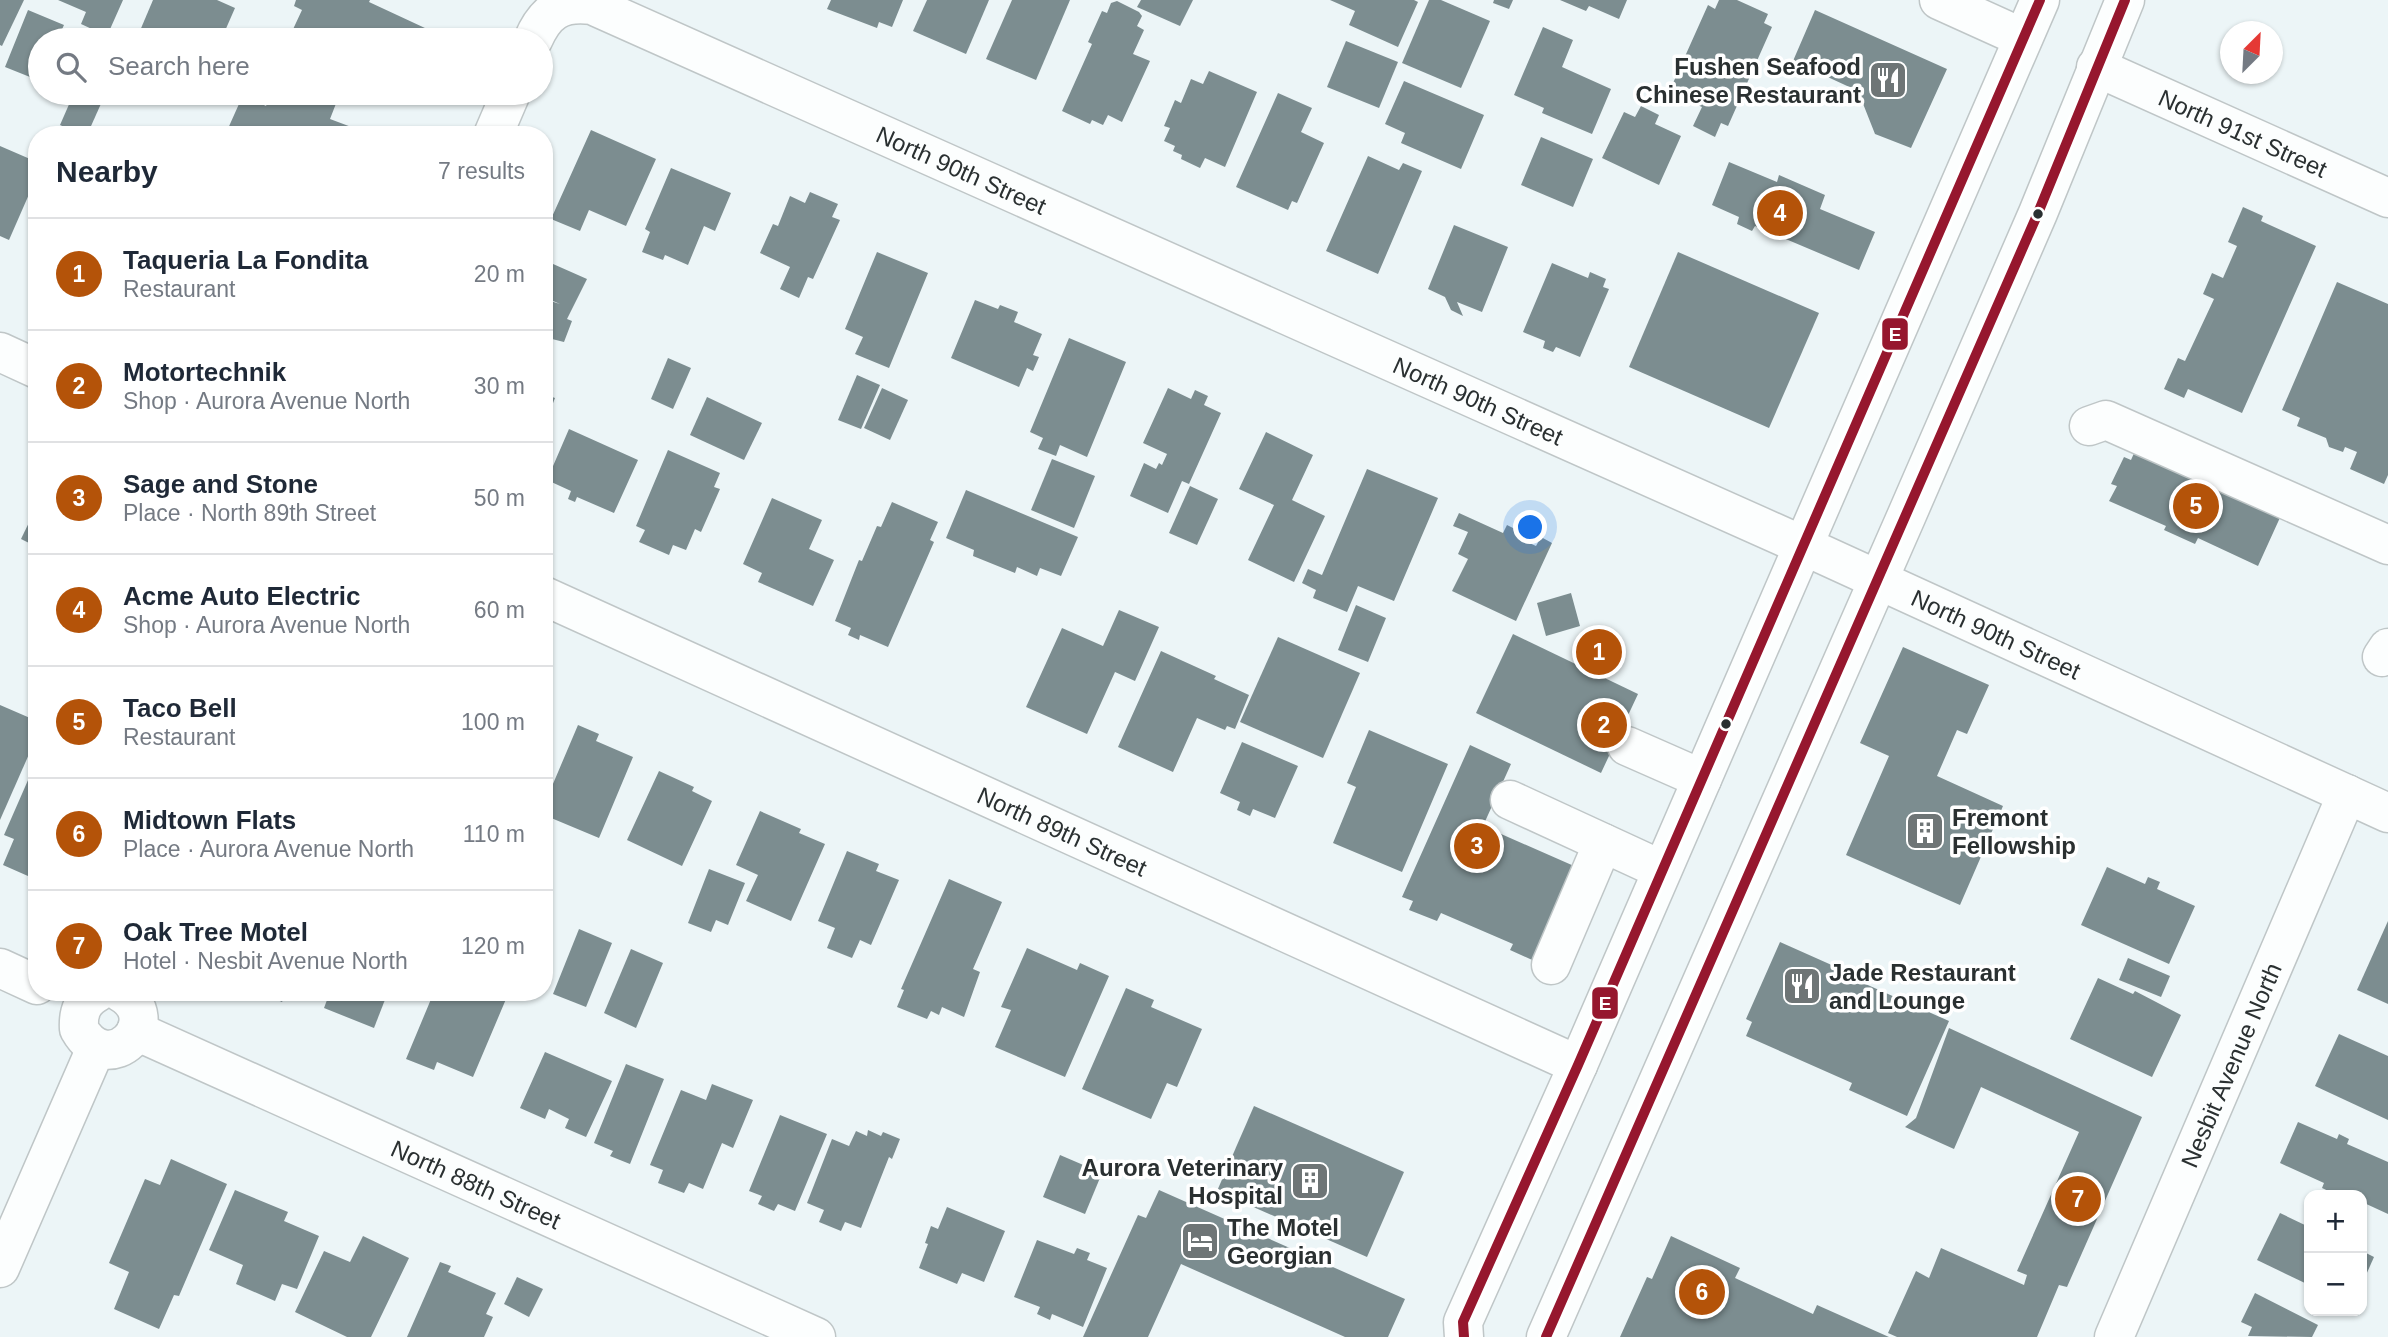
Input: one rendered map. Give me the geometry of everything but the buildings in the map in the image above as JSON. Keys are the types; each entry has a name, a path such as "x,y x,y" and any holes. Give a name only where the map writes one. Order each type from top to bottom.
{"main road":[{"path":"1939,0 2023,38"},
{"path":"1464,1337 1463,1322 1578,1065 2040,0"},
{"path":"1546,1337 2038,213 2124,0"},
{"name":"North 90th Street","path":"538,28 540,23 564,5 592,5 1802,545 2388,813"},
{"name":"North 91st Street","path":"2096,67 2388,198"},
{"path":"497,126 506,105"},
{"path":"0,352 28,365"},
{"path":"2089,426 2106,420 2388,545"},
{"name":"North 89th Street","path":"553,600 1578,1065"},
{"path":"1627,746 1702,779"},
{"name":"Nesbit Avenue North","path":"2114,1337 2347,794"},
{"path":"1510,800 1662,870"},
{"path":"1552,965 1603,843"},
{"path":"0,968 28,981"},
{"path":"78,1001 79,1029 85,1038 96,1048 112,1050 130,1041 136,1031 139,1016 130,1001"},
{"name":"North 88th Street","path":"136,1031 816,1337"},
{"path":"0,1268 96,1048"}],"transit line":[{"name":"E","path":"1464,1337 1463,1322 1578,1065 2040,0"},
{"name":"E","path":"1546,1337 2038,213 2125,0"}],"place":[{"name":"Fushen Seafood Chinese Restaurant","path":"1888,80"},
{"name":"Acme Auto Electric","path":"1780,213"},
{"name":"Taco Bell","path":"2196,506"},
{"name":"Taqueria La Fondita","path":"1599,652"},
{"name":"Motortechnik","path":"1604,725"},
{"name":"Fremont Fellowship","path":"1925,831"},
{"name":"Sage and Stone","path":"1477,846"},
{"name":"Jade Restaurant and Lounge","path":"1802,986"},
{"name":"Aurora Veterinary Hospital","path":"1310,1181"},
{"name":"Oak Tree Motel","path":"2078,1199"},
{"name":"The Motel Georgian","path":"1200,1241"},
{"name":"Midtown Flats","path":"1702,1292"}]}
